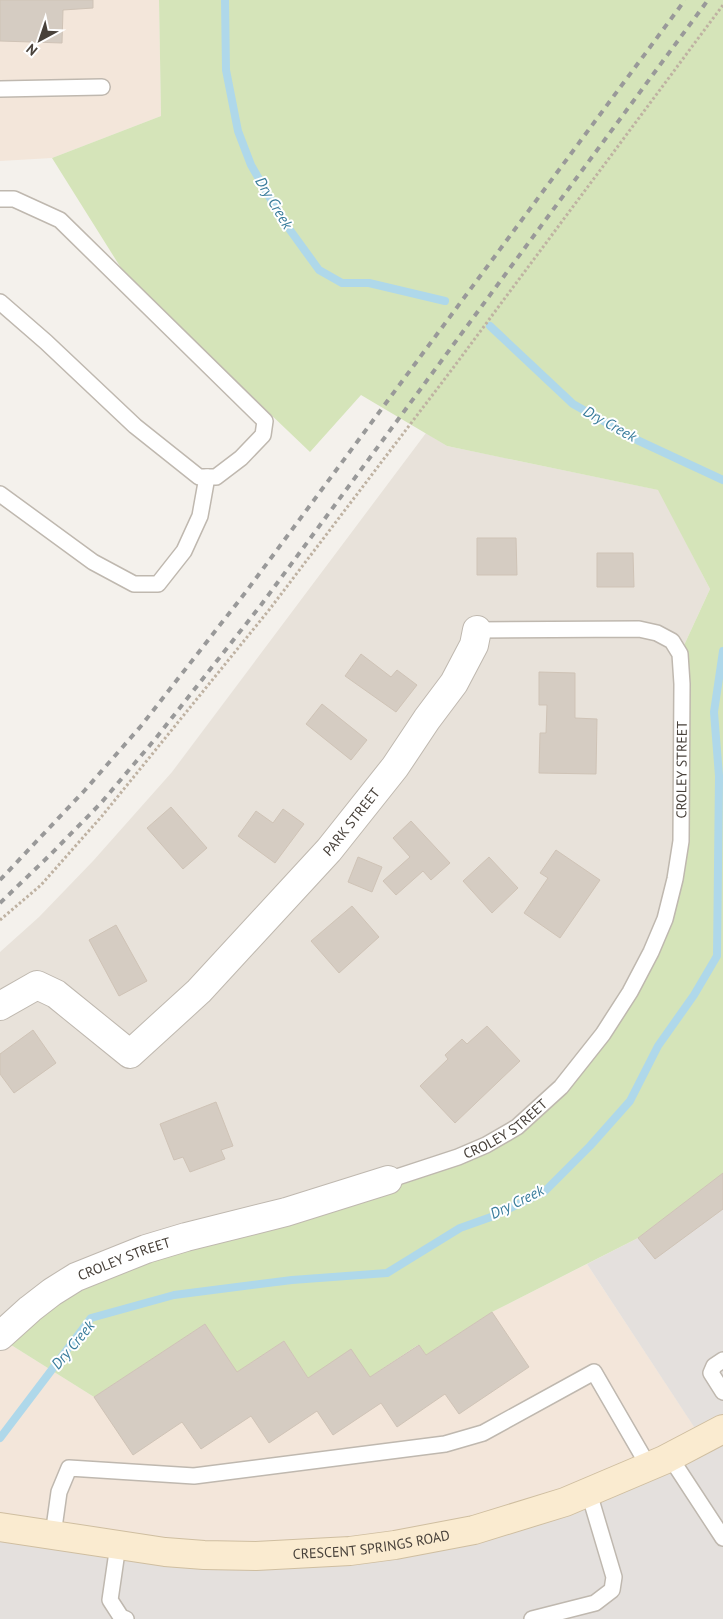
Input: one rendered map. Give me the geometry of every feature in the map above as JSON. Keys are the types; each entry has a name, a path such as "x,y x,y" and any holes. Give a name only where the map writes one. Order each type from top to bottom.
{"main road":[{"name":"CRESCENT SPRINGS ROAD","path":"0,1527 166,1552 204,1555 256,1556 350,1551 395,1545 474,1530 566,1502 659,1462 723,1429"}],"street":[{"name":"PARK STREET","path":"0,1006 37,985 56,994 130,1054 199,991 329,850 395,767 454,683 474,645 477,630"},
{"name":"CROLEY STREET","path":"0,1336 52,1292 76,1277 128,1256 186,1237 286,1212 388,1180"}],"lane":[{"path":"0,88 102,87"},
{"path":"0,199 14,199 60,220 265,421 263,435 241,458 216,476 199,477 135,426 46,342 0,302"},
{"path":"0,494 93,562 134,584 158,584 184,551 200,516 207,477"},
{"name":"PARK STREET","path":"477,630 639,629 657,633 672,641"},
{"name":"CROLEY STREET","path":"388,1180 458,1157 486,1145 517,1127 561,1087 603,1034 630,992 651,952 667,911 675,879 681,841 682,684 680,654 672,641"},
{"path":"723,1360 714,1366 711,1373 723,1392"},
{"path":"53,1535 59,1492 69,1468 194,1476 444,1444 483,1433 594,1372 659,1462 722,1536"},
{"path":"532,1619 595,1603 612,1590 614,1576 589,1493"},
{"path":"118,1545 110,1600 120,1617 126,1619"}],"path":[{"path":"0,920 41,885 102,816 269,610 454,368 723,4"}],"shaded area":[{"path":"0,0 159,0 161,116 52,158 0,161"},
{"path":"426,433 447,446 659,490 710,589 680,654 681,841 665,919 603,1034 517,1127 0,1336 0,1006 10,999 0,988 0,952 39,917 93,861 172,772"},
{"path":"723,1173 723,1619 0,1619 0,1527 165,1552 474,1530 702,1439 587,1264 638,1238"},
{"path":"587,1264 703,1440 565,1502 256,1556 0,1527 0,1338 94,1397 205,1324 284,1341 370,1377 419,1345 426,1355 492,1312"}],"green space":[{"path":"159,0 723,0 723,1173 638,1238 492,1312 426,1355 418,1345 370,1377 308,1378 284,1341 237,1372 205,1324 94,1397 0,1338 52,1292 486,1145 561,1087 630,992 675,879 680,654 710,589 658,490 447,446 361,395 310,452 126,276 52,158 161,116"}],"building":[{"path":"0,0 93,0 93,8 63,10 62,43 0,41"},
{"path":"477,538 516,538 517,575 477,575"},
{"path":"597,553 633,553 634,587 597,587"},
{"path":"361,654 391,677 397,670 417,685 396,712 345,676"},
{"path":"539,672 575,673 575,718 597,719 596,774 539,773 540,733 546,733 547,705 539,705"},
{"path":"322,704 367,740 351,760 306,724"},
{"path":"171,807 207,848 183,869 147,828"},
{"path":"283,809 304,824 275,863 238,836 256,811 273,823"},
{"path":"411,821 450,863 431,880 423,871 396,895 383,881 410,857 393,838"},
{"path":"556,850 600,880 560,938 524,913 548,878 540,873"},
{"path":"358,857 382,867 372,892 348,882"},
{"path":"489,857 518,888 492,913 463,881"},
{"path":"352,906 379,937 339,973 311,941"},
{"path":"116,925 147,981 119,996 89,940"},
{"path":"487,1026 520,1061 455,1123 420,1086 448,1059 445,1055 462,1039 467,1044"},
{"path":"33,1030 56,1063 14,1093 0,1074 0,1054"},
{"path":"216,1102 233,1146 221,1150 225,1159 190,1172 183,1157 174,1160 160,1124"},
{"path":"723,1173 723,1209 655,1259 638,1238"},
{"path":"492,1312 529,1367 459,1414 445,1394 397,1427 381,1403 333,1435 317,1411 269,1443 251,1416 201,1449 182,1422 133,1455 94,1397 205,1324 237,1372 284,1341 308,1378 351,1349 370,1377 419,1345 426,1355"}],"waterway":[{"name":"Dry Creek","path":"225,0 226,70 238,131 251,165 282,219 319,270 342,283 369,283 445,301"},
{"name":"Dry Creek","path":"490,326 573,404 637,440 723,480"},
{"name":"Dry Creek","path":"0,1438 91,1318 174,1295 292,1280 387,1273 460,1228 491,1217 544,1192 590,1146 630,1101 658,1046 694,995 717,956 719,776 714,712 723,651"}],"railway":[{"path":"0,880 85,790 141,726 245,593 685,0"},
{"path":"0,903 101,803 156,738 261,605 708,0"}]}
